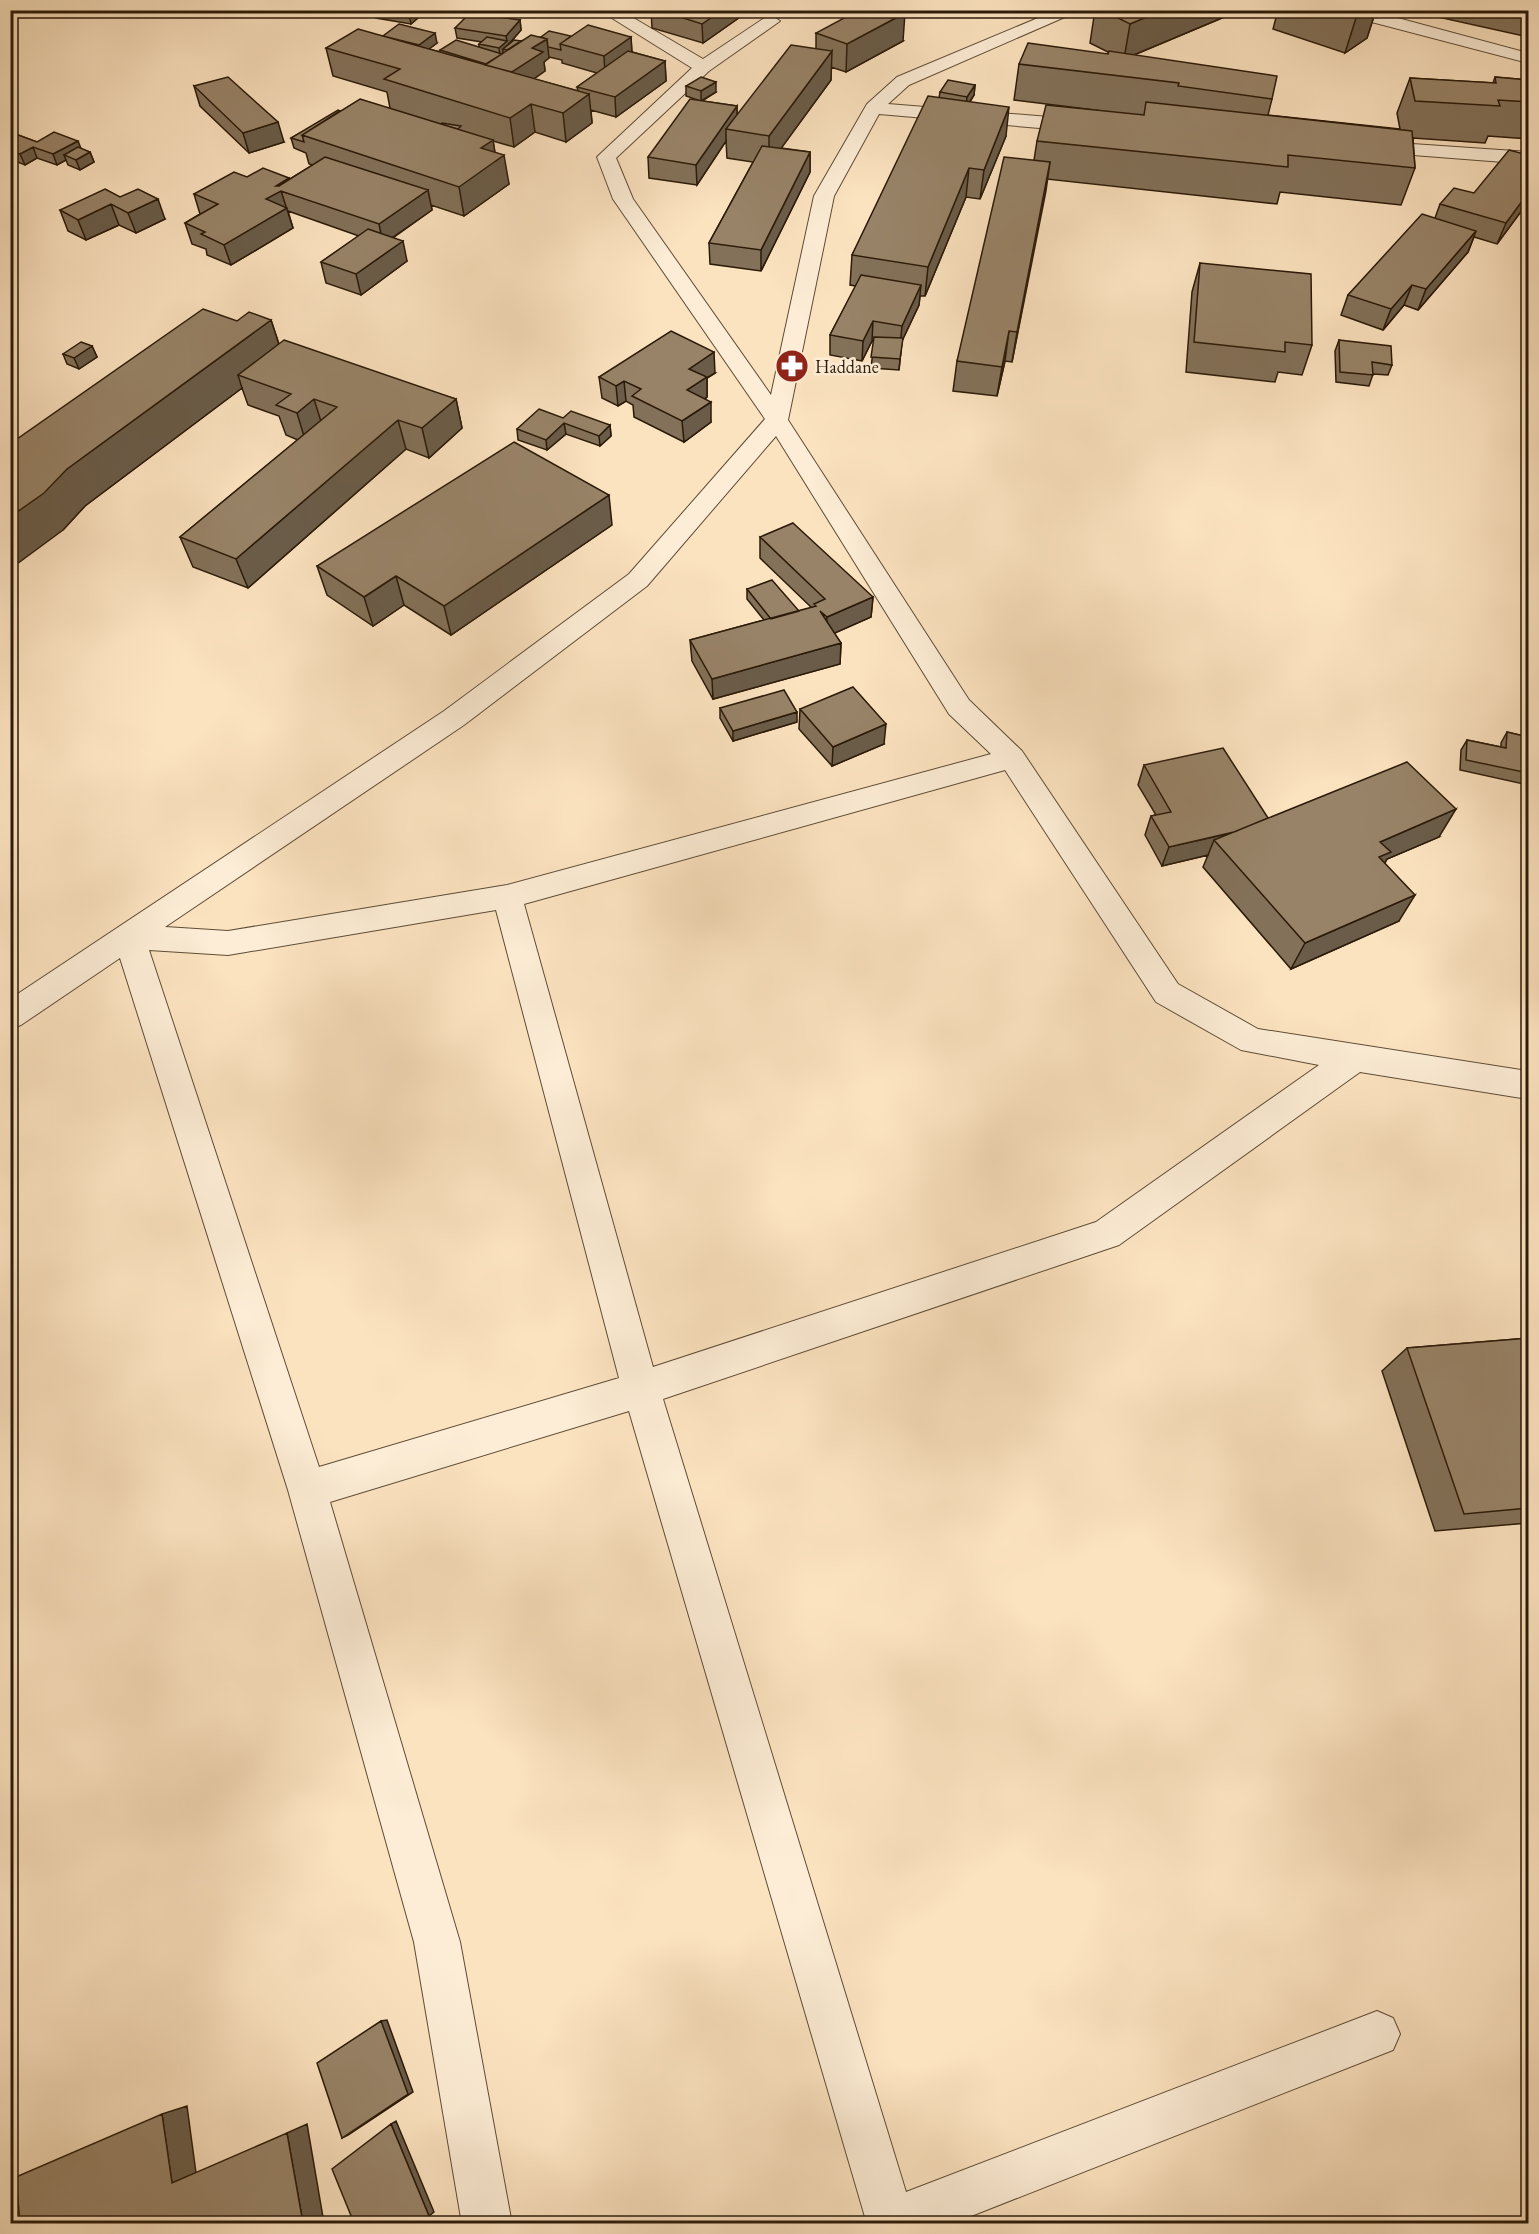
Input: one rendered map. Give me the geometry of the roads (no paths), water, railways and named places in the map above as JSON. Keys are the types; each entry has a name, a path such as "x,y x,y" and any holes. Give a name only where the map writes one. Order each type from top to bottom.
{"street":[{"path":"607,10 703,67"},
{"path":"10,1016 454,718 638,580 777,420 824,196 873,108 903,81 1073,10"},
{"path":"1347,10 1528,58"},
{"path":"772,21 703,67 606,157 623,199 777,420 959,707 1012,758 1167,993 1252,1041 1353,1059 1528,1085"},
{"path":"873,108 1099,127"},
{"path":"1347,146 1433,149 1528,158"},
{"path":"129,937 228,943 507,897 1012,758"},
{"path":"507,897 641,1389 889,2223 1377,2034"},
{"path":"129,937 307,1490 437,1942 487,2223"},
{"path":"307,1490 641,1389 1107,1234 1353,1059"}],"place":[{"name":"Haddane","path":"792,366"}]}
